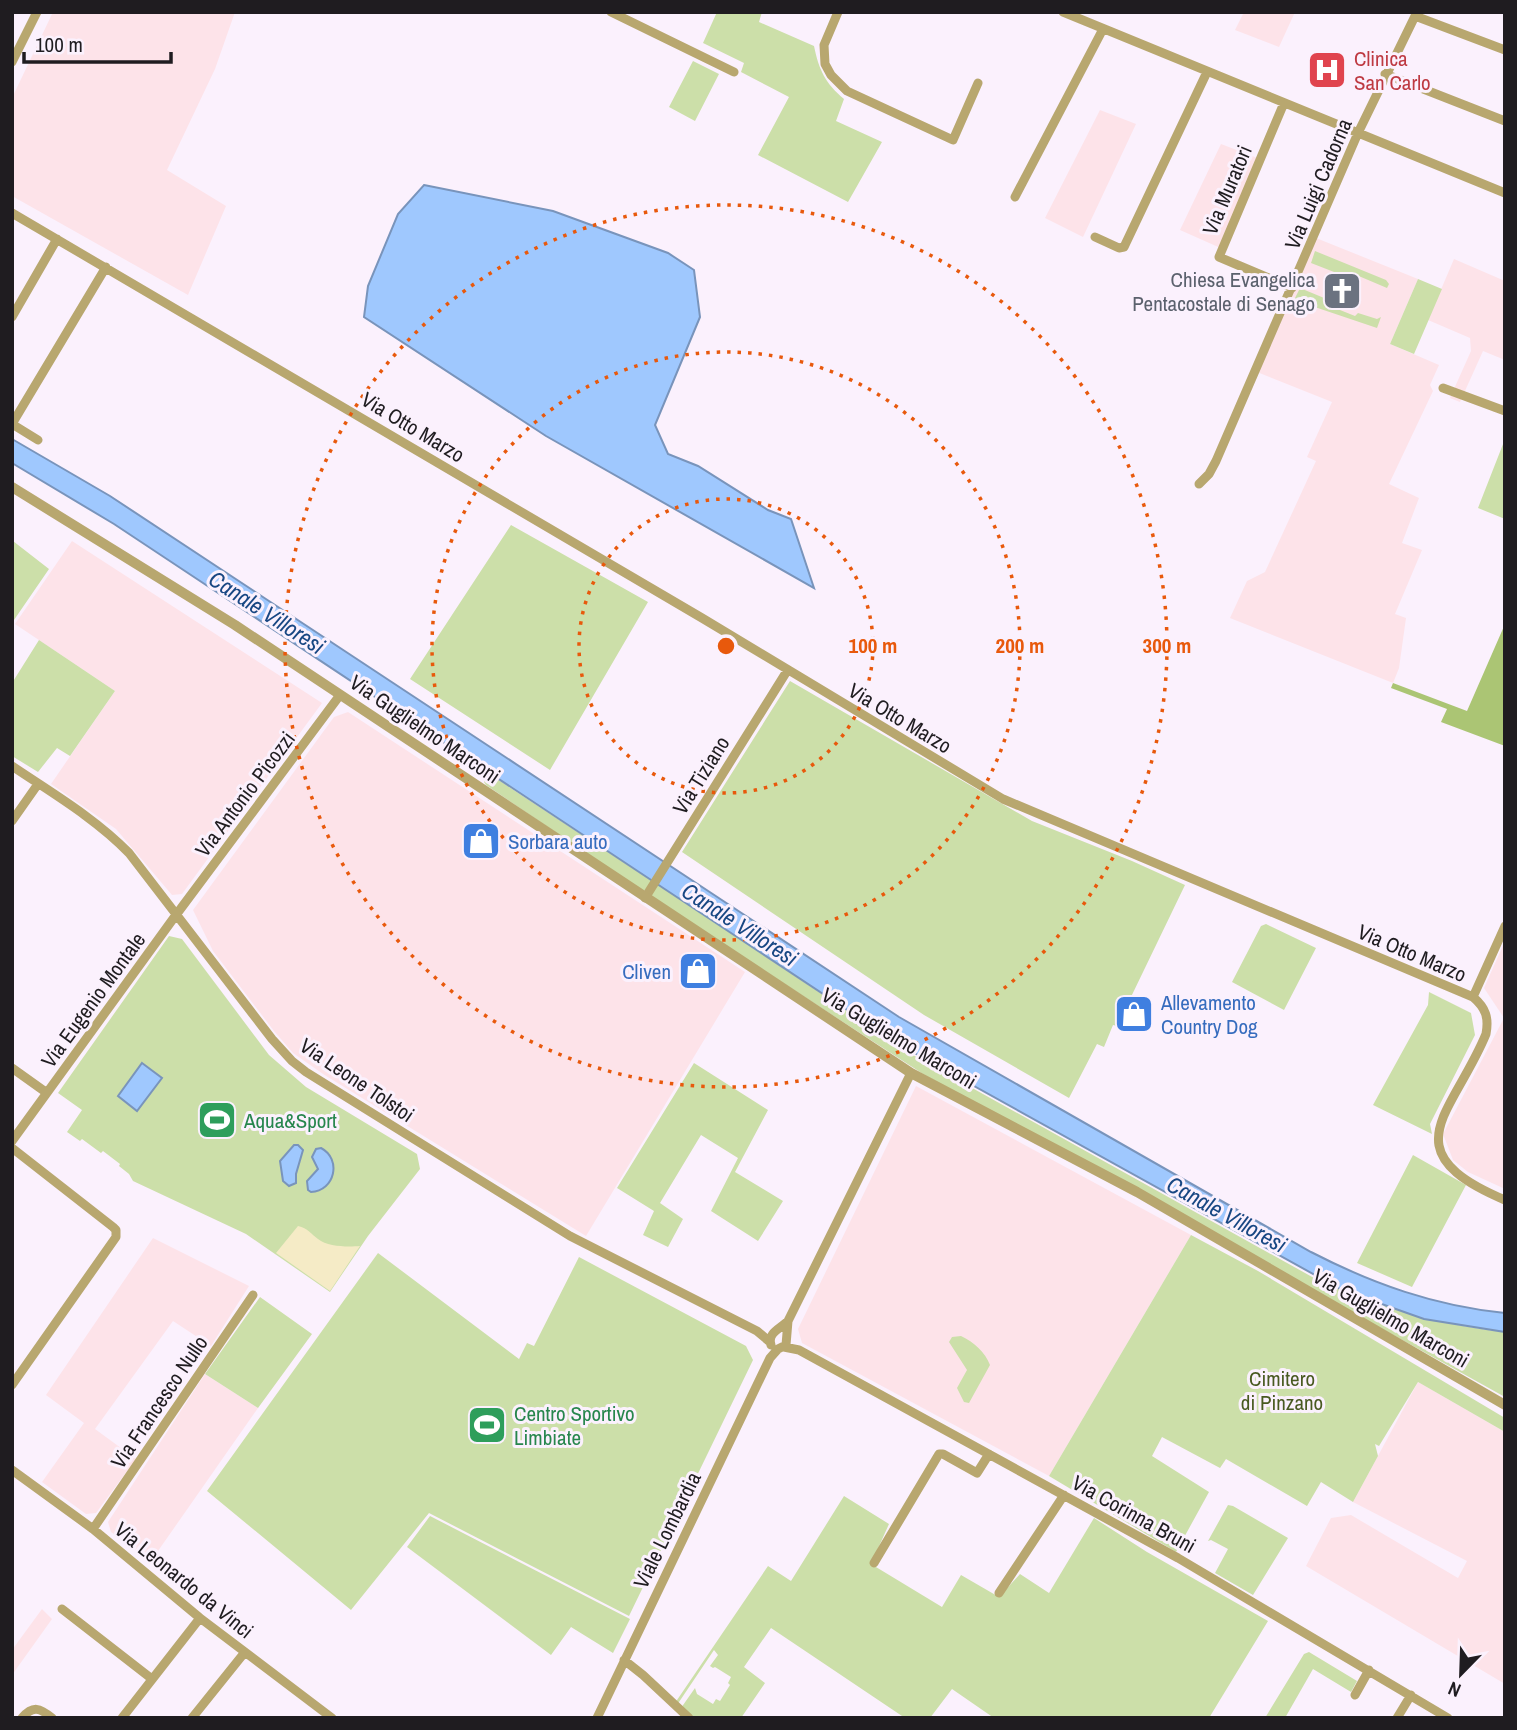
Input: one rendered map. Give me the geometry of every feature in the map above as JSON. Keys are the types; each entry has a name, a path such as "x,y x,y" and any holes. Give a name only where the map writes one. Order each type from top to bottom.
{"street":[{"path":"12,62 37,12"},
{"path":"611,12 734,72"},
{"path":"838,12 824,45 825,64 831,75 847,91 953,139 978,83"},
{"path":"1063,12 1505,193"},
{"path":"1416,14 1505,50"},
{"name":"Via Luigi Cadorna","path":"1199,484 1216,461 1358,133 1416,14"},
{"path":"1015,197 1103,29"},
{"path":"1095,237 1119,248 1125,247 1207,72"},
{"path":"1385,74 1505,121"},
{"name":"Via Muratori","path":"1283,103 1219,257 1292,288"},
{"name":"Via Otto Marzo","path":"12,213 679,604 1016,806 1473,997 1487,1013 1489,1023 1441,1122 1438,1130 1438,1150 1450,1167 1474,1184 1505,1200"},
{"path":"12,317 57,239"},
{"path":"38,440 12,424 106,267"},
{"path":"1443,388 1505,411"},
{"name":"Via Guglielmo Marconi","path":"12,487 234,625 911,1073 1136,1192 1505,1405"},
{"name":"Via Tiziano","path":"646,898 788,671"},
{"name":"Via Antonio Picozzi","path":"178,914 340,695"},
{"name":"Via Leone Tolstoi","path":"12,766 113,836 145,871 272,1039 306,1072 569,1236 779,1343 781,1331 757,1331"},
{"path":"12,821 38,784"},
{"name":"Via Eugenio Montale","path":"12,1141 178,914"},
{"path":"1473,997 1505,926"},
{"path":"12,1068 47,1093"},
{"path":"779,1343 911,1073"},
{"path":"12,1148 113,1227 116,1237 12,1384"},
{"name":"Via Francesco Nullo","path":"93,1529 253,1296"},
{"path":"774,1332 788,1321"},
{"name":"Via Corinna Bruni","path":"779,1343 799,1350 1064,1495 1301,1629 1448,1718"},
{"name":"Viale Lombardia","path":"597,1718 779,1343"},
{"path":"874,1563 939,1454 976,1474 989,1454"},
{"name":"Via Leonardo da Vinci","path":"12,1470 93,1529 200,1618 332,1718"},
{"path":"999,1593 1064,1495"},
{"path":"62,1609 152,1679"},
{"path":"121,1718 200,1618"},
{"path":"192,1718 245,1652"},
{"path":"624,1660 689,1718"},
{"path":"1355,1695 1369,1670"},
{"path":"1397,1718 1410,1695"},
{"path":"22,1718 30,1710 42,1709 52,1718"}],"shaded area":[{"path":"53,12 235,12 215,69 167,170 226,206 188,295 12,196 12,98"},
{"path":"1244,12 1295,12 1279,47 1235,30"},
{"path":"1100,110 1136,124 1083,237 1045,218"},
{"path":"1221,144 1260,159 1225,250 1180,230"},
{"path":"1316,238 1418,279 1390,344 1439,365 1430,385 1433,391 1389,484 1419,498 1402,543 1422,550 1395,614 1406,618 1399,668 1393,683 1230,618 1247,581 1265,572 1316,461 1307,457 1332,402 1257,372"},
{"path":"1454,259 1505,281 1505,360 1483,351 1460,402 1450,398 1471,351 1470,338 1428,320"},
{"path":"72,541 322,703 182,894 172,895 116,829 51,784 115,691 15,624"},
{"path":"348,712 745,972 586,1236 293,1053 213,951 193,910 334,717"},
{"path":"1505,941 1505,1189 1468,1172 1453,1160 1443,1134 1504,1018 1484,988"},
{"path":"916,1086 1191,1235 1049,1476 802,1343 798,1329"},
{"path":"153,1238 249,1286 211,1346 173,1321 95,1429 136,1459 96,1513 86,1514 42,1482 84,1423 46,1395"},
{"path":"205,1374 258,1408 151,1561 111,1532 108,1522"},
{"path":"1418,1382 1505,1432 1505,1684 1306,1566 1331,1518 1351,1515 1458,1578 1467,1561 1353,1502"},
{"path":"42,1609 52,1619 12,1675 12,1650"}],"green space":[{"path":"717,12 762,12 759,22 814,46 824,76 844,99 836,121 882,142 848,202 758,155 789,97 741,72 744,63 703,43"},
{"path":"693,61 719,74 695,121 669,107"},
{"path":"1315,251 1386,280 1389,284 1387,288 1354,274 1352,279 1311,263"},
{"path":"1418,279 1442,289 1414,354 1390,344"},
{"path":"1300,288 1341,305 1340,310 1355,316 1358,313 1377,319 1381,317 1377,328 1294,300"},
{"path":"1505,439 1505,519 1478,508"},
{"path":"511,525 648,602 550,770 410,679"},
{"path":"13,541 49,569 14,620 12,619"},
{"path":"1505,624 1505,746 1441,722 1447,709 1391,688 1393,683 1467,711"},
{"path":"39,640 115,691 70,756 57,748 38,772 12,756 12,683"},
{"path":"790,681 1032,821 1185,885 1117,1026 1113,1025 1104,1047 1097,1044 1069,1098 924,1015 682,852"},
{"path":"488,773 652,881 645,890 641,890 486,785 484,782"},
{"path":"656,883 913,1055 1314,1278 1361,1298 1407,1313 1505,1332 1505,1397 923,1074 651,897"},
{"path":"1266,924 1316,948 1284,1010 1232,982 1261,926"},
{"name":"Aqua&Sport","path":"169,936 182,939 269,1055 306,1087 417,1154 420,1169 368,1236 330,1292 246,1234 133,1181 120,1164 103,1151 101,1153 67,1132 82,1110 58,1093"},
{"path":"1429,992 1471,1013 1475,1035 1430,1124 1432,1134 1373,1105 1428,1005"},
{"path":"694,1063 768,1110 735,1172 783,1201 758,1241 711,1211 738,1158 701,1135 660,1203 683,1219 668,1247 643,1235 654,1211 617,1188"},
{"path":"1413,1155 1466,1185 1412,1287 1357,1263"},
{"name":"Cimitero di Pinzano","path":"1191,1235 1258,1271 1505,1418 1505,1432 1418,1382 1379,1446 1375,1444 1378,1456 1353,1502 1321,1482 1307,1506 1226,1459 1220,1468 1162,1437 1152,1456 1209,1492 1176,1552 1049,1476"},
{"name":"Centro Sportivo Limbiate","path":"378,1253 519,1359 527,1343 534,1346 579,1257 746,1346 753,1360 629,1616 429,1513 351,1610 207,1491"},
{"path":"260,1297 312,1334 258,1408 205,1374"},
{"path":"961,1336 978,1348 990,1365 969,1403 964,1402 957,1388 967,1370 949,1342 952,1337"},
{"path":"844,1496 889,1524 871,1564 942,1607 961,1575 999,1597 1020,1574 1049,1593 1094,1518 1147,1552 1268,1621 1209,1718 994,1718 952,1689 930,1718 905,1718 771,1628 744,1667 765,1683 741,1718 695,1718 681,1708 695,1688 697,1694 713,1704 716,1699 720,1701 730,1685 728,1683 731,1677 710,1666 718,1655 714,1650 677,1705 675,1703 768,1566 791,1581"},
{"path":"1228,1505 1288,1538 1253,1595 1215,1573 1228,1549 1208,1541"},
{"path":"430,1516 630,1619 613,1653 571,1627 551,1655 407,1547"},
{"path":"1309,1652 1357,1681 1351,1692 1313,1669 1285,1718 1265,1718 1304,1654"}],"sand":[{"path":"298,1226 327,1244 360,1246 330,1291 276,1253"}],"water":[{"path":"424,185 553,211 668,253 694,270 700,317 655,425 668,454 698,466 768,510 791,519 814,588 546,436 364,317 368,286 398,214"},
{"name":"Canale Villoresi","path":"12,439 110,496 899,1017 1311,1252 1405,1292 1454,1305 1505,1313 1505,1332 1424,1319 1342,1290 900,1045 114,524 12,463"},
{"path":"142,1063 162,1078 137,1111 118,1096"},
{"path":"294,1145 303,1150 296,1183 289,1186 283,1181 280,1161"},
{"path":"321,1148 332,1159 333,1174 326,1186 311,1192 308,1190 307,1181 318,1169 312,1157 316,1149"}],"place":[{"name":"Clinica San Carlo","path":"1327,70"},
{"name":"Chiesa Evangelica Pentacostale di Senago","path":"1342,291"},
{"name":"Sorbara auto","path":"481,841"},
{"name":"Cliven","path":"698,971"},
{"name":"Allevamento Country Dog","path":"1134,1014"},
{"name":"Aqua&Sport","path":"217,1120"},
{"name":"Centro Sportivo Limbiate","path":"487,1425"}]}
